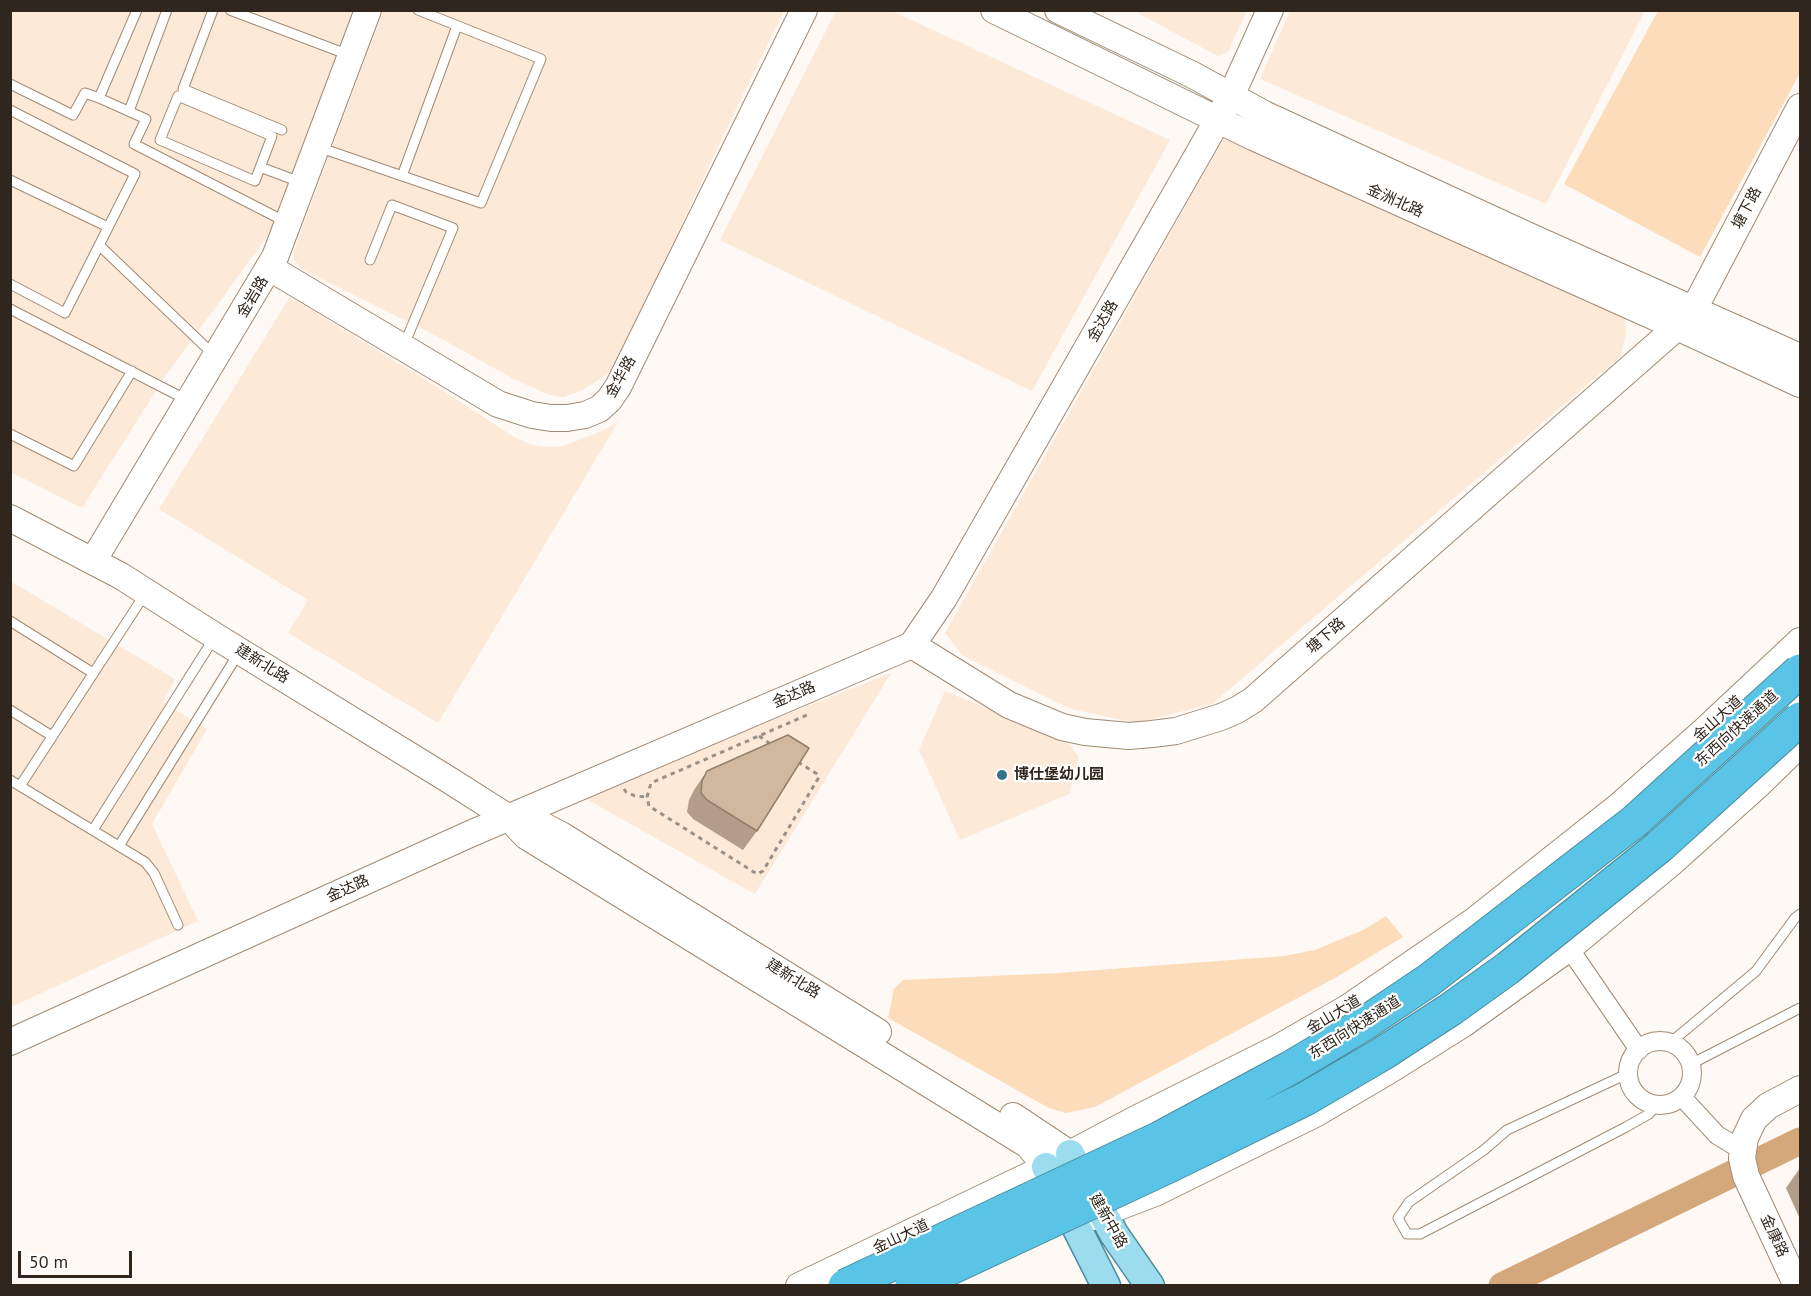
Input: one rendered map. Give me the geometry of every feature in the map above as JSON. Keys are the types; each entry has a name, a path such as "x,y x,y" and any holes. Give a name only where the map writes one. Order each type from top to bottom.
{"highway":[{"name":"东西向快速通道","path":"845,1286 1160,1138 1290,1068 1362,1025 1448,966 1635,820 1797,658"},
{"path":"912,1286 1171,1165 1307,1098 1382,1054 1508,968 1660,846 1800,719"}],"main road":[{"name":"金岩路","path":"93,561 270,268 368,10"},
{"name":"金华路","path":"270,268 498,404 516,411 551,418 585,415 599,409 618,387 804,10"},
{"name":"金洲北路","path":"994,10 1252,137 1686,318 1800,357"},
{"name":"金洲北路","path":"1058,10 1182,70 1264,114 1531,237 1686,318 1800,384"},
{"name":"金达路","path":"10,1042 470,834 912,645 944,598 1231,96 1270,10"},
{"name":"塘下路","path":"912,645 1009,705 1054,724 1085,732 1130,736 1176,731 1237,710 1253,700 1686,318 1800,107"},
{"name":"建新北路","path":"10,518 122,576 509,818 526,836 1028,1145 1046,1167"},
{"name":"金山大道","path":"799,1286 1046,1167 1278,1048 1349,1007 1474,921 1619,806 1704,731 1797,658"},
{"path":"942,1286 1075,1224 1155,1193 1315,1114 1463,1024 1569,948 1671,863 1800,744"},
{"name":"建新北路","path":"509,818 544,826 561,835 1070,1154"},
{"path":"1743,1150 1748,1128 1761,1112 1800,1089"},
{"name":"金康路","path":"1743,1150 1743,1166 1797,1286"},
{"name":"建新中路","path":"1070,1154 1114,1233 1150,1286"},
{"name":"建新中路","path":"1046,1167 1106,1286"}],"street":[{"path":"1569,948 1639,1050"},
{"path":"1659,1041 1670,1043 1680,1048 1688,1056 1692,1077 1689,1088 1682,1097 1674,1102 1657,1105 1644,1101 1631,1086 1629,1073 1633,1057 1648,1043 1659,1041"},
{"path":"1682,1097 1718,1135 1743,1150"}],"lane":[{"path":"99,98 137,10"},
{"path":"129,111 167,10"},
{"path":"213,10 183,89 282,130"},
{"path":"230,10 350,55"},
{"path":"317,146 481,203 541,59 418,10"},
{"path":"402,176 457,26"},
{"path":"10,84 73,116 85,93 146,119 134,144 289,223"},
{"path":"178,96 272,136 260,167 255,181 160,140 178,96"},
{"path":"10,284 64,313 135,174 11,112"},
{"path":"260,167 303,183"},
{"path":"10,180 108,227"},
{"path":"370,260 393,205 453,228 403,348"},
{"path":"99,245 216,357"},
{"path":"10,309 190,401"},
{"path":"10,434 74,466 132,371"},
{"path":"20,786 147,592"},
{"path":"10,621 93,673"},
{"path":"93,830 215,636"},
{"path":"119,846 240,650"},
{"path":"10,710 52,736"},
{"path":"10,780 145,862 154,873 178,925"},
{"path":"1670,1043 1756,971 1800,914"},
{"path":"1691,1064 1800,1008"},
{"path":"1629,1073 1507,1130 1485,1150 1409,1202 1398,1218 1407,1234 1420,1234 1626,1127 1649,1114 1657,1105"}],"path":[{"path":"795,760 819,777 763,871 757,874 649,806 647,797 651,783 807,715"},
{"path":"759,736 777,748"}],"shaded area":[{"path":"1290,10 1645,11 1546,204 1260,79"},
{"path":"10,11 356,11 271,231 164,378 82,508 11,472"},
{"path":"383,11 784,11 619,359 608,373 580,391 564,397 549,395 512,378 429,332 303,270 294,260 294,250"},
{"path":"836,11 892,11 1170,140 1032,391 720,240"},
{"path":"1134,11 1247,11 1228,52 1218,56"},
{"path":"1658,11 1800,11 1800,73 1700,257 1564,184"},
{"path":"1224,138 1625,316 1626,332 1621,356 1212,704 1136,723 1071,709 963,656 945,633"},
{"path":"290,297 439,388 514,437 532,445 563,446 602,431 618,422 438,723 288,633 308,600 159,509"},
{"path":"10,581 175,679 163,702 207,729 152,824 198,921 11,1007"},
{"path":"891,673 755,894 581,796"},
{"name":"博仕堡幼儿园","path":"945,691 1066,741 1079,757 1069,794 960,840 919,750"},
{"path":"1386,916 1403,937 1335,978 1095,1107 1066,1113 1049,1108 888,1018 894,989 903,980 1058,973 1284,956 1315,950 1363,930"}],"building":[{"path":"788,735 809,748 757,831 707,800 701,793 702,781 707,771"}],"waterway":[{"path":"1502,1286 1800,1141"}],"place":[{"name":"博仕堡幼儿园","path":"1002,775"}]}
